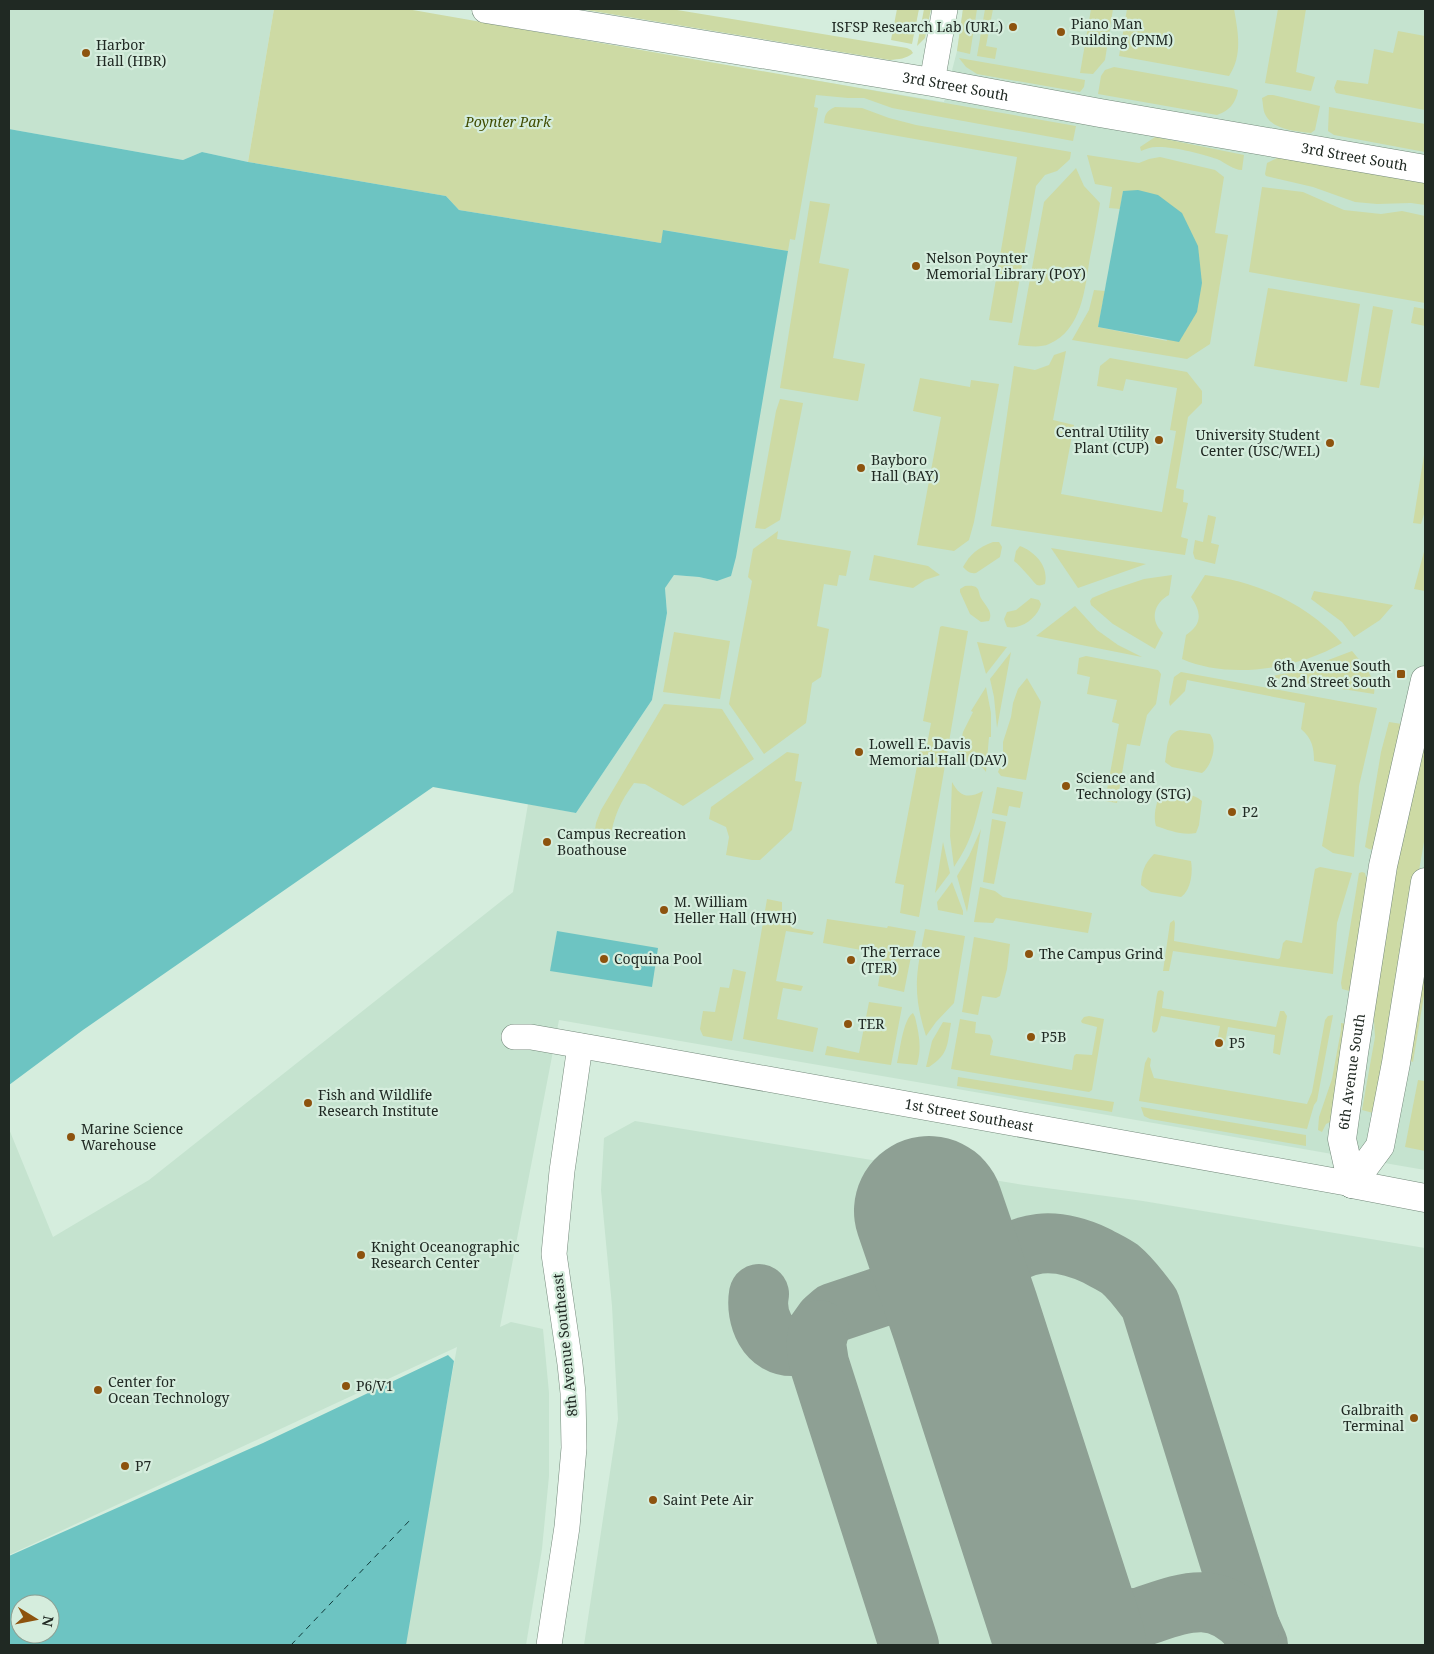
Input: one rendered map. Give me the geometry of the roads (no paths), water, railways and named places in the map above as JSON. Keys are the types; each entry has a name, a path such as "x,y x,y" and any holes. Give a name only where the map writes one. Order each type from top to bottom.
{"street":[{"name":"3rd Street South","path":"486,9 932,82 1425,169"},
{"path":"932,82 945,9"},
{"name":"6th Avenue South","path":"1352,1184 1342,1139 1354,1053 1383,866 1425,681"},
{"path":"1352,1184 1380,1146 1396,1063 1425,882"},
{"name":"1st Street Southeast","path":"514,1038 531,1038 580,1046 1425,1198"},
{"name":"8th Avenue Southeast","path":"549,1645 567,1527 574,1448 571,1372 554,1254 567,1132 580,1046"}],"water":[{"path":"9,129 183,160 202,152 248,162 446,196 459,210 661,243 663,230 788,251 736,557 731,576 717,581 674,575 665,588 667,613 652,700 576,813 433,787 83,1030 9,1085"},
{"path":"1138,190 1158,195 1182,213 1198,246 1202,283 1197,312 1179,342 1098,327 1123,191"},
{"name":"Coquina Pool","path":"557,931 658,948 652,987 550,971"},
{"path":"448,1355 454,1361 406,1645 9,1645 9,1556 263,1443"}],"place":[{"name":"ISFSP Research Lab (URL)","path":"1013,27"},
{"name":"Piano Man Building (PNM)","path":"1061,32"},
{"name":"Harbor Hall (HBR)","path":"86,53"},
{"name":"Nelson Poynter Memorial Library (POY)","path":"916,266"},
{"name":"Central Utility Plant (CUP)","path":"1159,440"},
{"name":"University Student Center (USC/WEL)","path":"1330,443"},
{"name":"Bayboro Hall (BAY)","path":"861,468"},
{"name":"6th Avenue South & 2nd Street South","path":"1401,674"},
{"name":"Lowell E. Davis Memorial Hall (DAV)","path":"859,752"},
{"name":"Science and Technology (STG)","path":"1066,786"},
{"name":"P2","path":"1232,812"},
{"name":"Campus Recreation Boathouse","path":"547,842"},
{"name":"M. William Heller Hall (HWH)","path":"664,910"},
{"name":"The Campus Grind","path":"1029,954"},
{"name":"Coquina Pool","path":"604,959"},
{"name":"The Terrace (TER)","path":"851,960"},
{"name":"TER","path":"848,1024"},
{"name":"P5B","path":"1031,1037"},
{"name":"P5","path":"1219,1043"},
{"name":"Fish and Wildlife Research Institute","path":"308,1103"},
{"name":"Marine Science Warehouse","path":"71,1137"},
{"name":"Knight Oceanographic Research Center","path":"361,1255"},
{"name":"P6/V1","path":"346,1386"},
{"name":"Center for Ocean Technology","path":"98,1390"},
{"name":"Galbraith Terminal","path":"1414,1418"},
{"name":"P7","path":"125,1466"},
{"name":"Saint Pete Air","path":"653,1500"}],"park label":[{"name":"Poynter Park","path":"508,122"}]}
